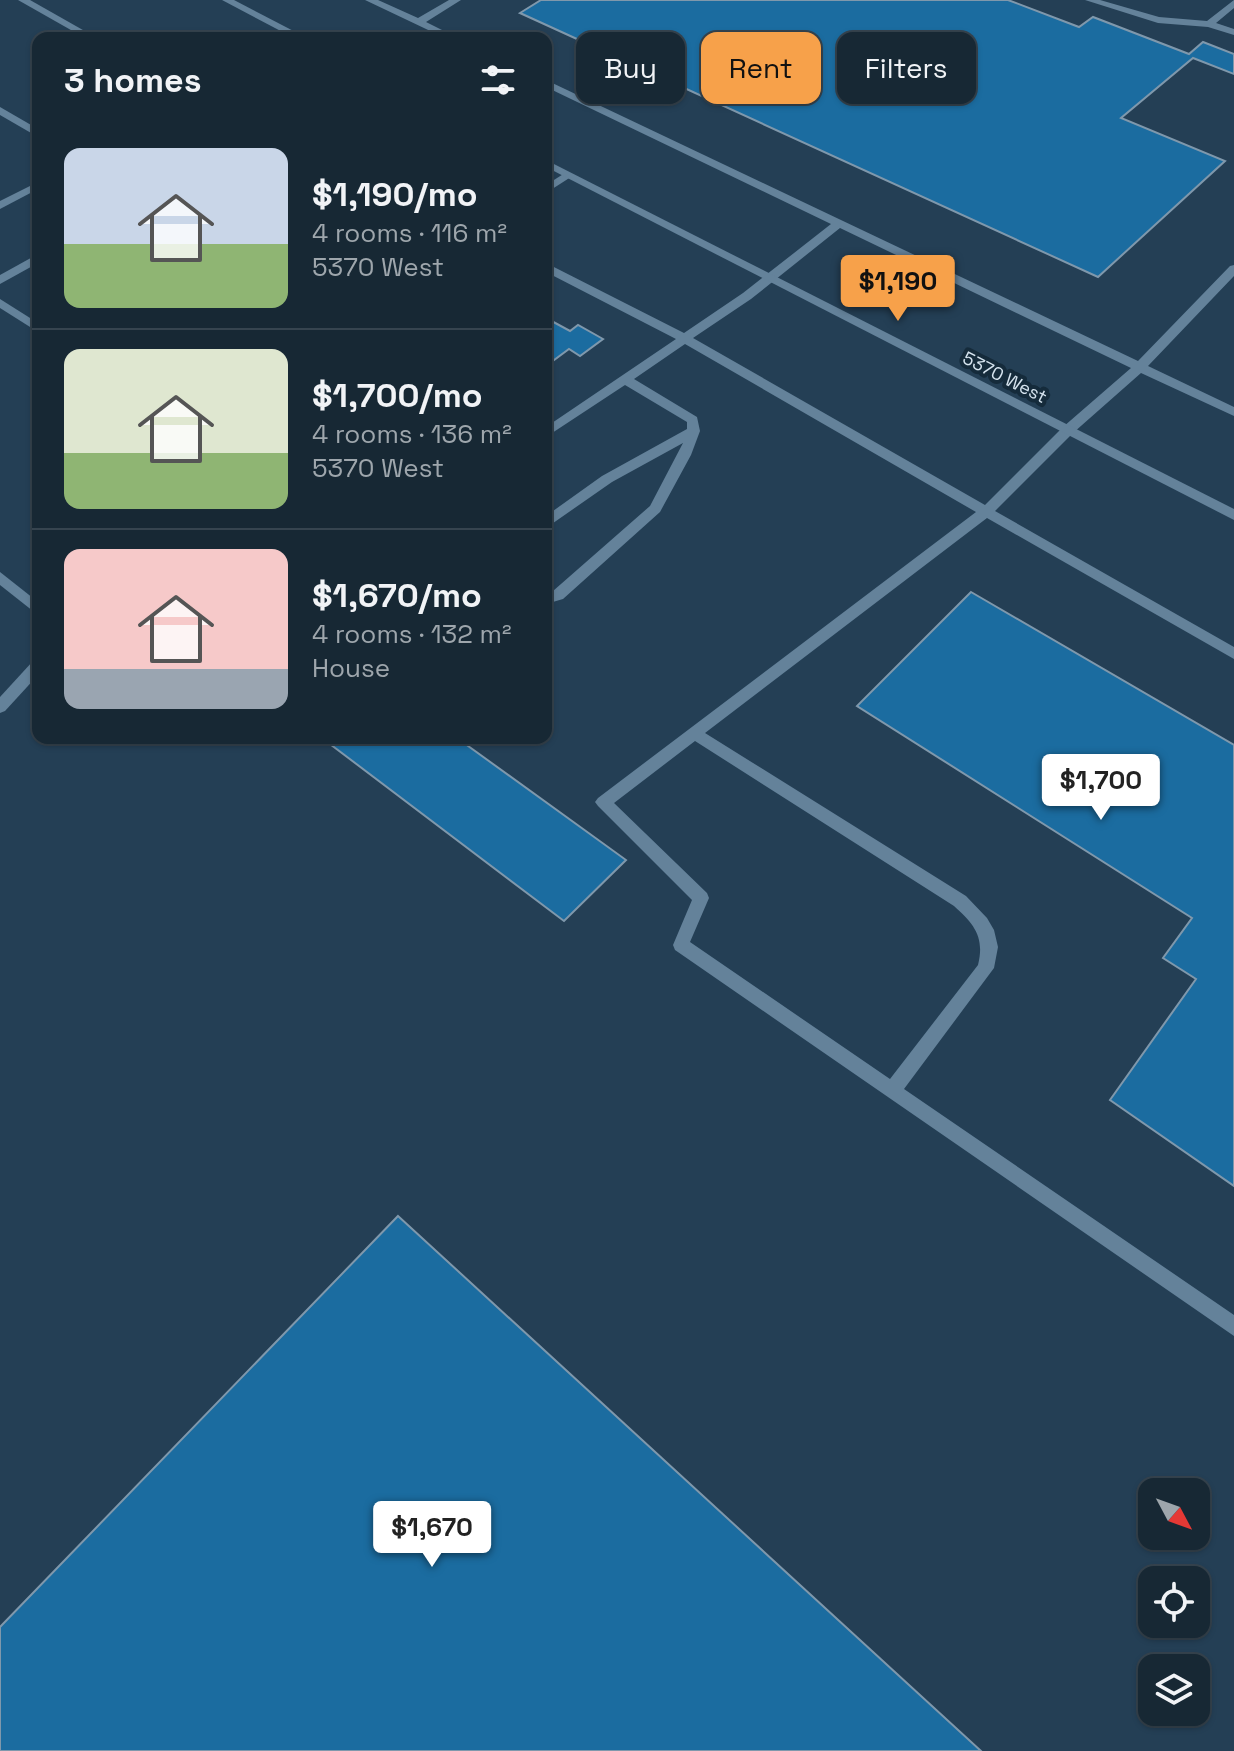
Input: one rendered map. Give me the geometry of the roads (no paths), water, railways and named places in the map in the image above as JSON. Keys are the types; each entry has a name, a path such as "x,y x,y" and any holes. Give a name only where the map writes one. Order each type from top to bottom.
{"street":[{"path":"23,0 81,32"},
{"path":"227,0 290,32"},
{"path":"370,0 441,32"},
{"path":"420,21 456,0"},
{"path":"1090,0 1129,12 1180,23 1209,24 1234,32"},
{"path":"1129,12 1145,0"},
{"path":"1209,24 1234,3"},
{"path":"552,86 837,225 1234,412"},
{"path":"0,110 32,130"},
{"name":"5370 West","path":"552,166 1234,515"},
{"path":"552,186 569,175"},
{"path":"0,206 32,188"},
{"path":"552,429 686,339 837,225"},
{"path":"0,280 32,261"},
{"path":"1234,269 1140,367 1068,430 987,511 603,802 701,898 681,945 1234,1326"},
{"path":"552,270 686,339 1234,654"},
{"path":"0,303 32,324"},
{"path":"552,597 655,509 669,488 694,431 693,420 626,380"},
{"path":"552,519 607,479 694,431"},
{"path":"0,577 32,605"},
{"path":"0,707 32,672"},
{"path":"694,733 960,901 978,917 987,931 992,949 986,968 892,1091"}]}
